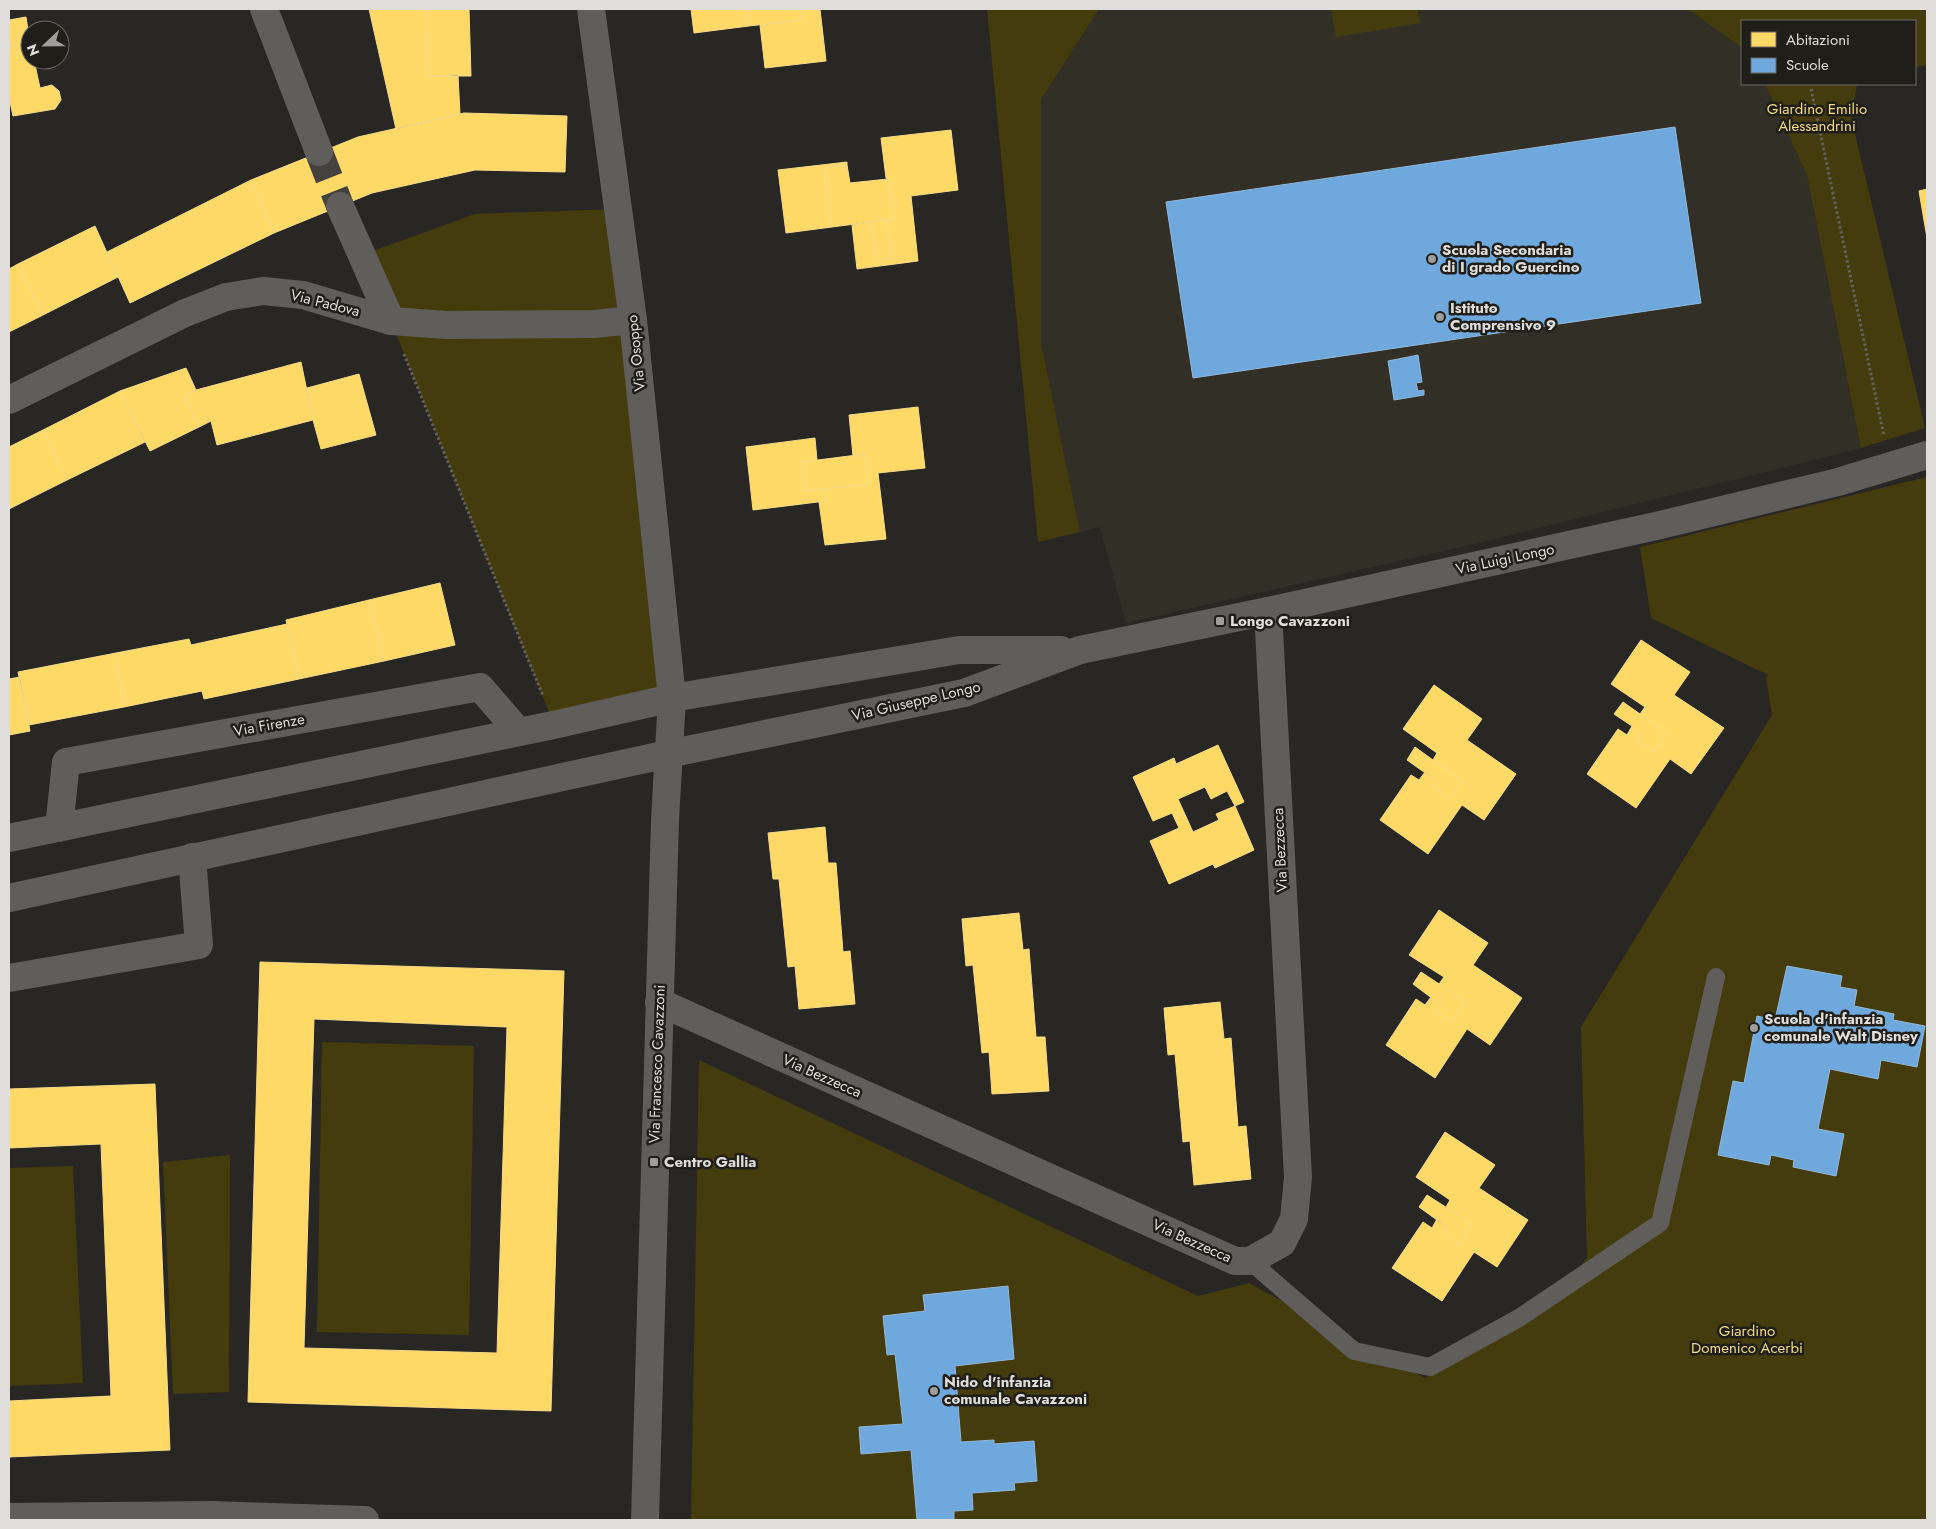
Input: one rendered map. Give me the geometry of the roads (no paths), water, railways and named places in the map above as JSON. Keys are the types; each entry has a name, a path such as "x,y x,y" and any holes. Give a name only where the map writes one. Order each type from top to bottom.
{"street":[{"path":"264,9 319,152"},
{"name":"Via Osoppo","path":"591,9 633,320 672,698"},
{"path":"340,206 391,321"},
{"name":"Via Padova","path":"9,400 185,314 226,297 263,291 303,295 391,321 446,325 594,324 633,320"},
{"name":"Via Luigi Longo","path":"1080,650 1665,524 1838,482 1927,455"},
{"name":"Via Bezzecca","path":"659,1002 1236,1261 1250,1261 1282,1243 1294,1219 1298,1178 1268,611"},
{"path":"9,838 519,732 672,698 958,650 1080,650"},
{"name":"Via Giuseppe Longo","path":"668,754 964,693 1080,650"},
{"name":"Via Firenze","path":"58,828 66,762 480,687 519,732"},
{"name":"Via Francesco Cavazzoni","path":"645,1520 659,1002 668,754 672,698"},
{"path":"9,898 668,754"},
{"path":"9,978 198,945 192,857"},
{"path":"9,1517 211,1515 365,1520"}],"lane":[{"path":"1250,1261 1354,1351 1430,1367 1519,1318 1660,1223 1716,977"}],"tunnel":[{"path":"319,152 340,206"}],"place":[{"name":"Scuola Secondaria di I grado Guercino","path":"1432,259"},
{"name":"Istituto Comprensivo 9","path":"1440,317"},
{"name":"Longo Cavazzoni","path":"1220,621"},
{"name":"Scuola d'infanzia comunale Walt Disney","path":"1754,1028"},
{"name":"Centro Gallia","path":"654,1162"},
{"name":"Nido d'infanzia comunale Cavazzoni","path":"934,1391"}],"park label":[{"name":"Giardino Emilio Alessandrini","path":"1817,118"},
{"name":"Giardino Domenico Acerbi","path":"1747,1340"}]}
